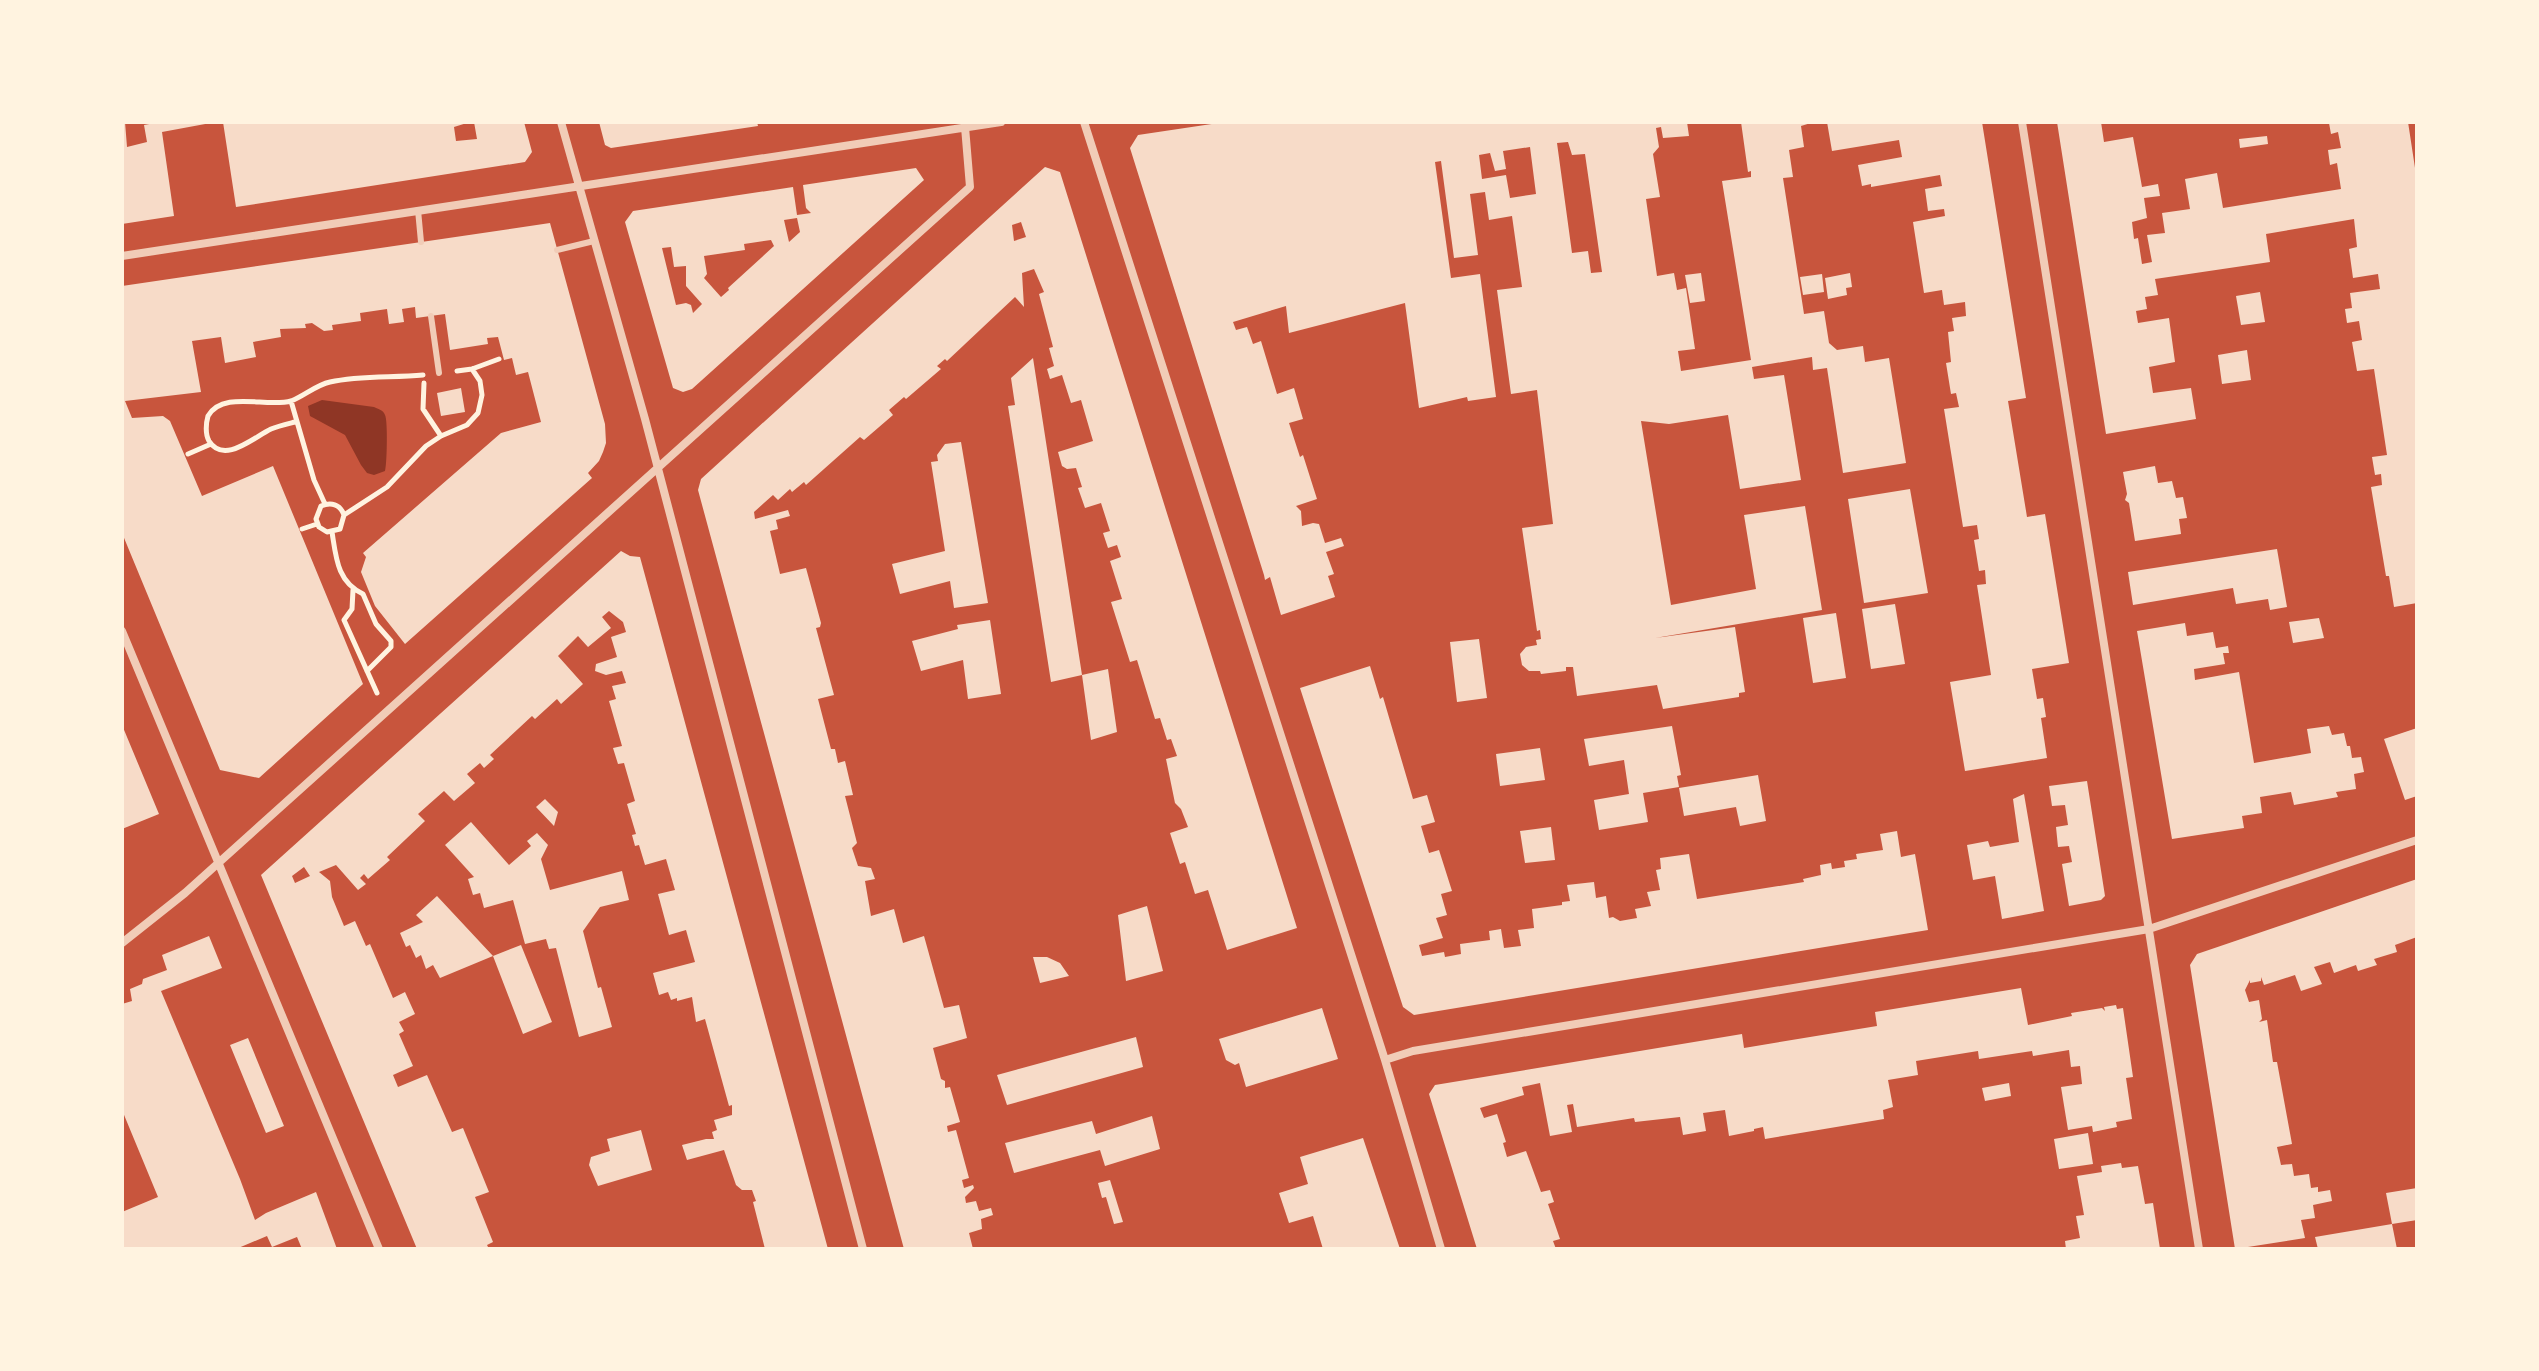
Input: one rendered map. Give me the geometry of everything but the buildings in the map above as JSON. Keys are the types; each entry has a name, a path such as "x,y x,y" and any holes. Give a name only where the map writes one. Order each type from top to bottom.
{"street":[{"path":"561,122 658,470 863,1249"},
{"path":"122,256 1001,122"},
{"path":"1084,122 1385,1060 1441,1249"},
{"path":"2022,122 2199,1249"},
{"path":"122,943 185,893 970,187 965,127"},
{"path":"122,631 379,1249"},
{"path":"1385,1060 1413,1051 2149,929 2417,840"}],"lane":[{"path":"418,210 421,242"},
{"path":"557,250 594,241"},
{"path":"431,316 439,373"}],"path":[{"path":"344,515 387,487 426,446 467,425 478,413 482,395 480,381 472,369 499,359"},
{"path":"295,422 273,428 236,449 222,451 211,444 206,423 212,410 233,402 291,401 328,382 425,375 423,409 441,436"},
{"path":"291,401 314,480 325,504"},
{"path":"188,454 211,444"},
{"path":"325,504 339,507 344,515 343,525 332,532 322,530 317,524 318,510 325,504"},
{"path":"302,529 317,524"},
{"path":"332,532 340,573 353,590 363,594 376,624 391,644 367,671"},
{"path":"353,590 352,609 344,620 370,678"}],"shaded area":[{"path":"322,400 374,407 383,412 387,434 385,471 374,475 367,473 345,435 310,416 308,406"}]}
